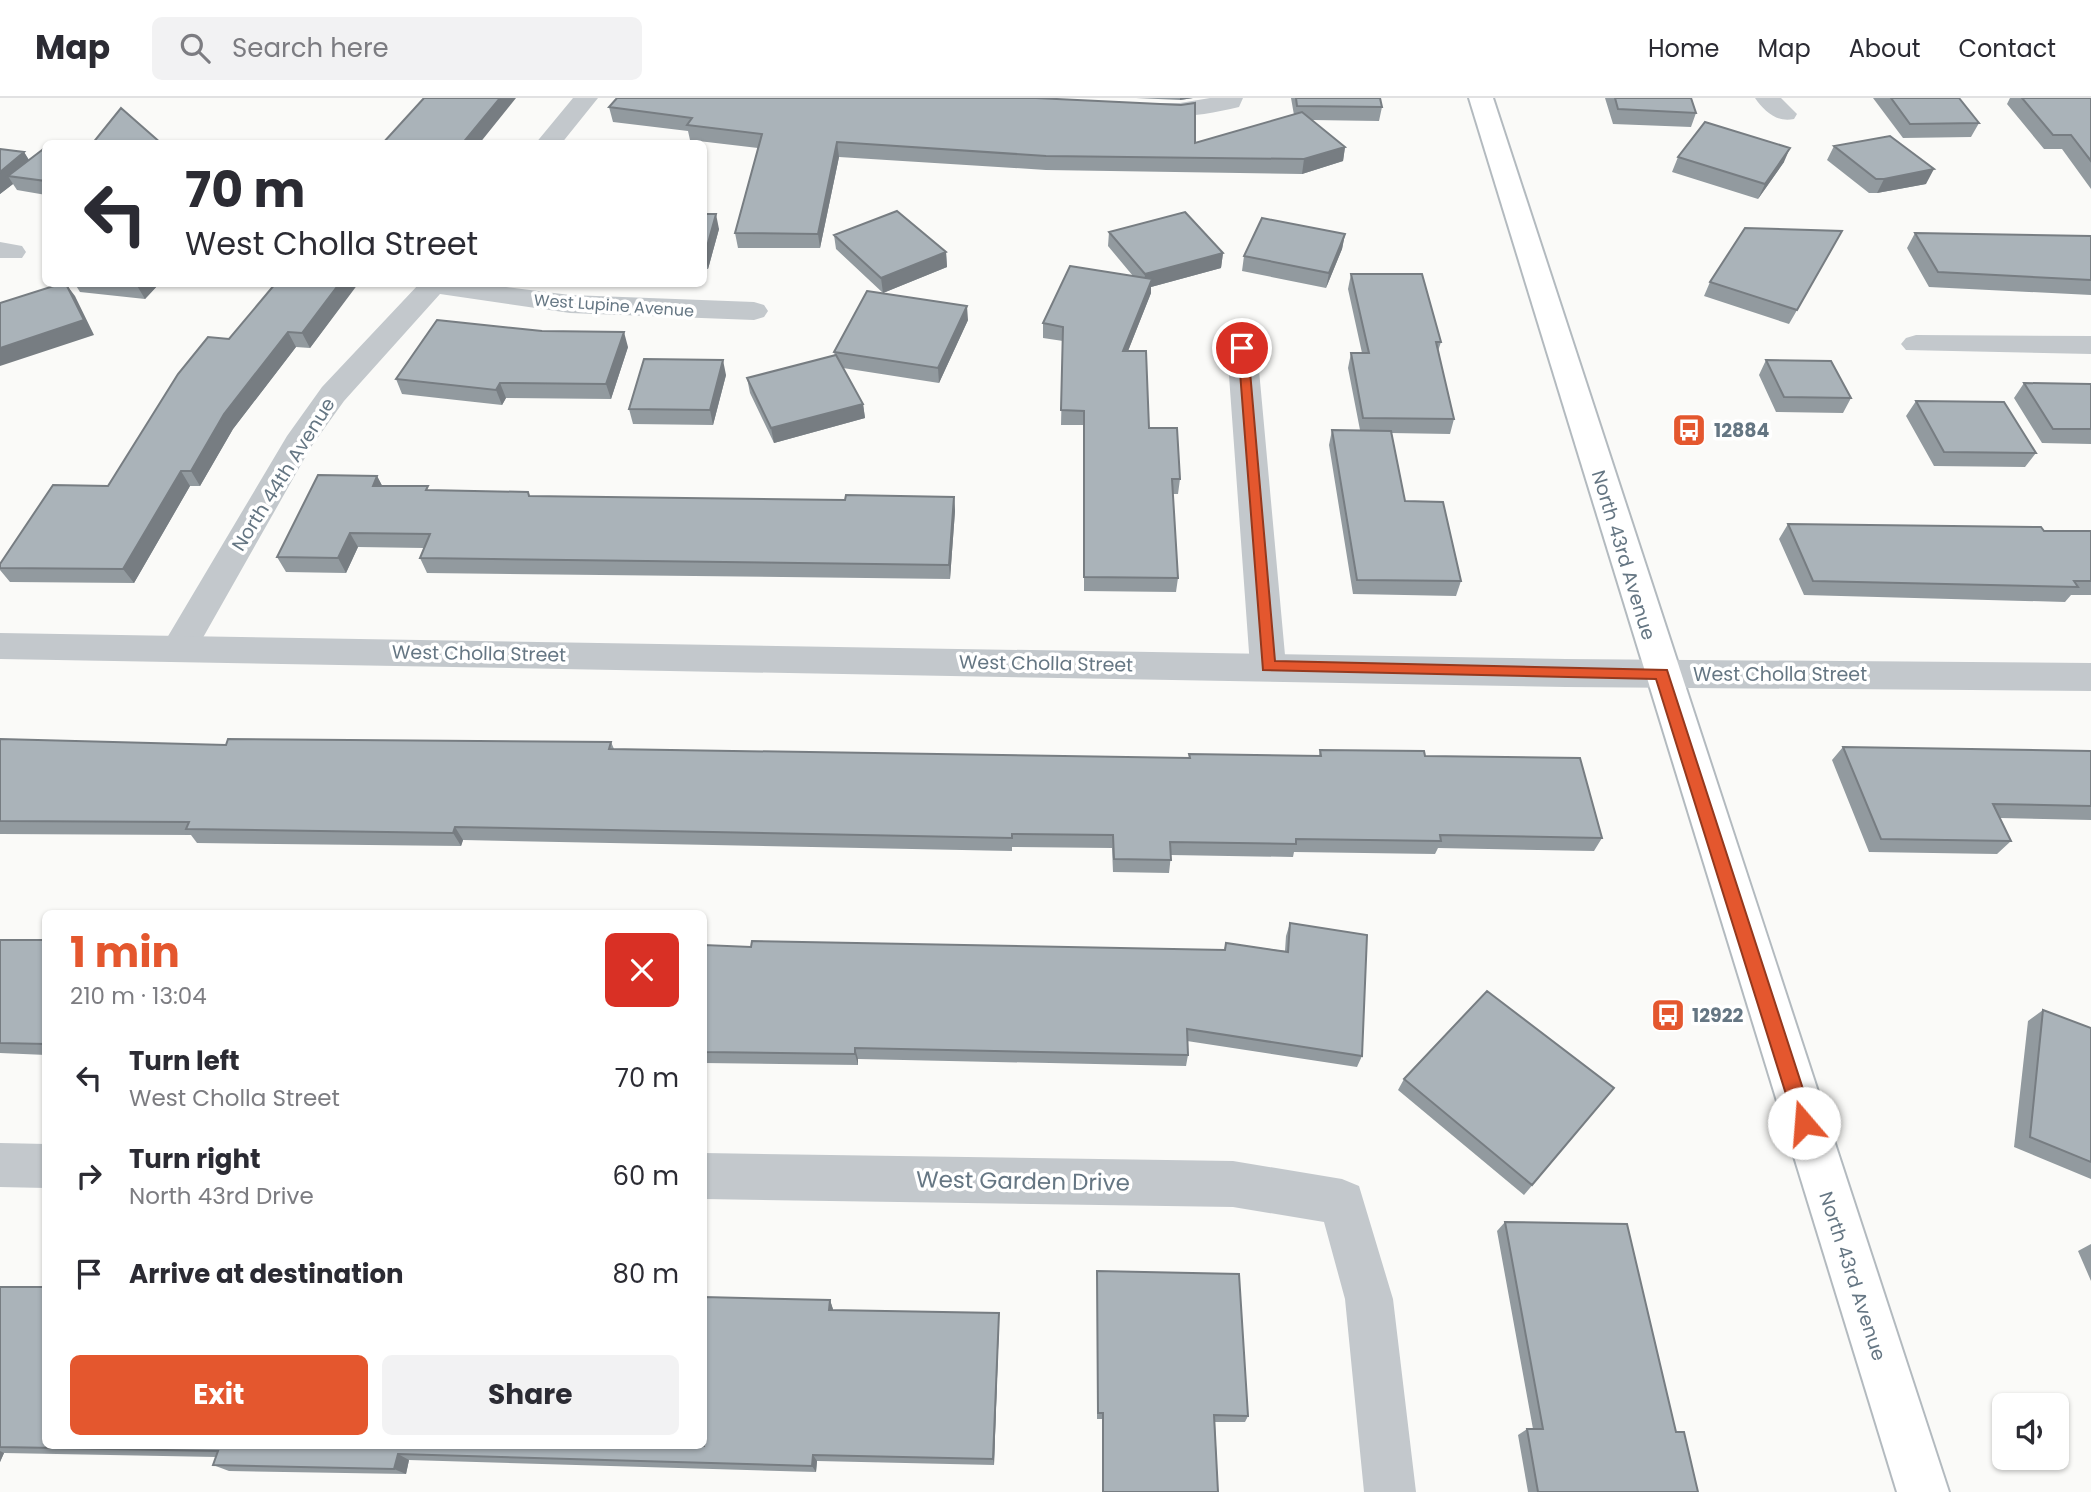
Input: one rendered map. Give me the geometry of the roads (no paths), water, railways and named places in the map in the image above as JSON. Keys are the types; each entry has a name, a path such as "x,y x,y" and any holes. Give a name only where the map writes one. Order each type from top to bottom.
{"main road":[{"name":"North 43rd Avenue","path":"1481,98 1923,1492"}],"street":[{"path":"550,140 586,98"},
{"path":"1767,98 1786,114"},
{"path":"1115,107 1180,110 1231,100"},
{"name":"North 44th Avenue","path":"179,648 298,443 333,394 431,287"},
{"name":"West Lupine Avenue","path":"454,287 570,304 754,311"},
{"path":"1916,344 2091,345"},
{"path":"1242,348 1268,666"},
{"name":"West Cholla Street","path":"0,646 1662,674 2091,677"},
{"path":"0,1165 42,1166"},
{"name":"West Garden Drive","path":"707,1176 1233,1184 1342,1202 1369,1299 1390,1492"}],"place":[{"name":"12884","path":"1689,430"},
{"name":"12922","path":"1668,1015"}]}
